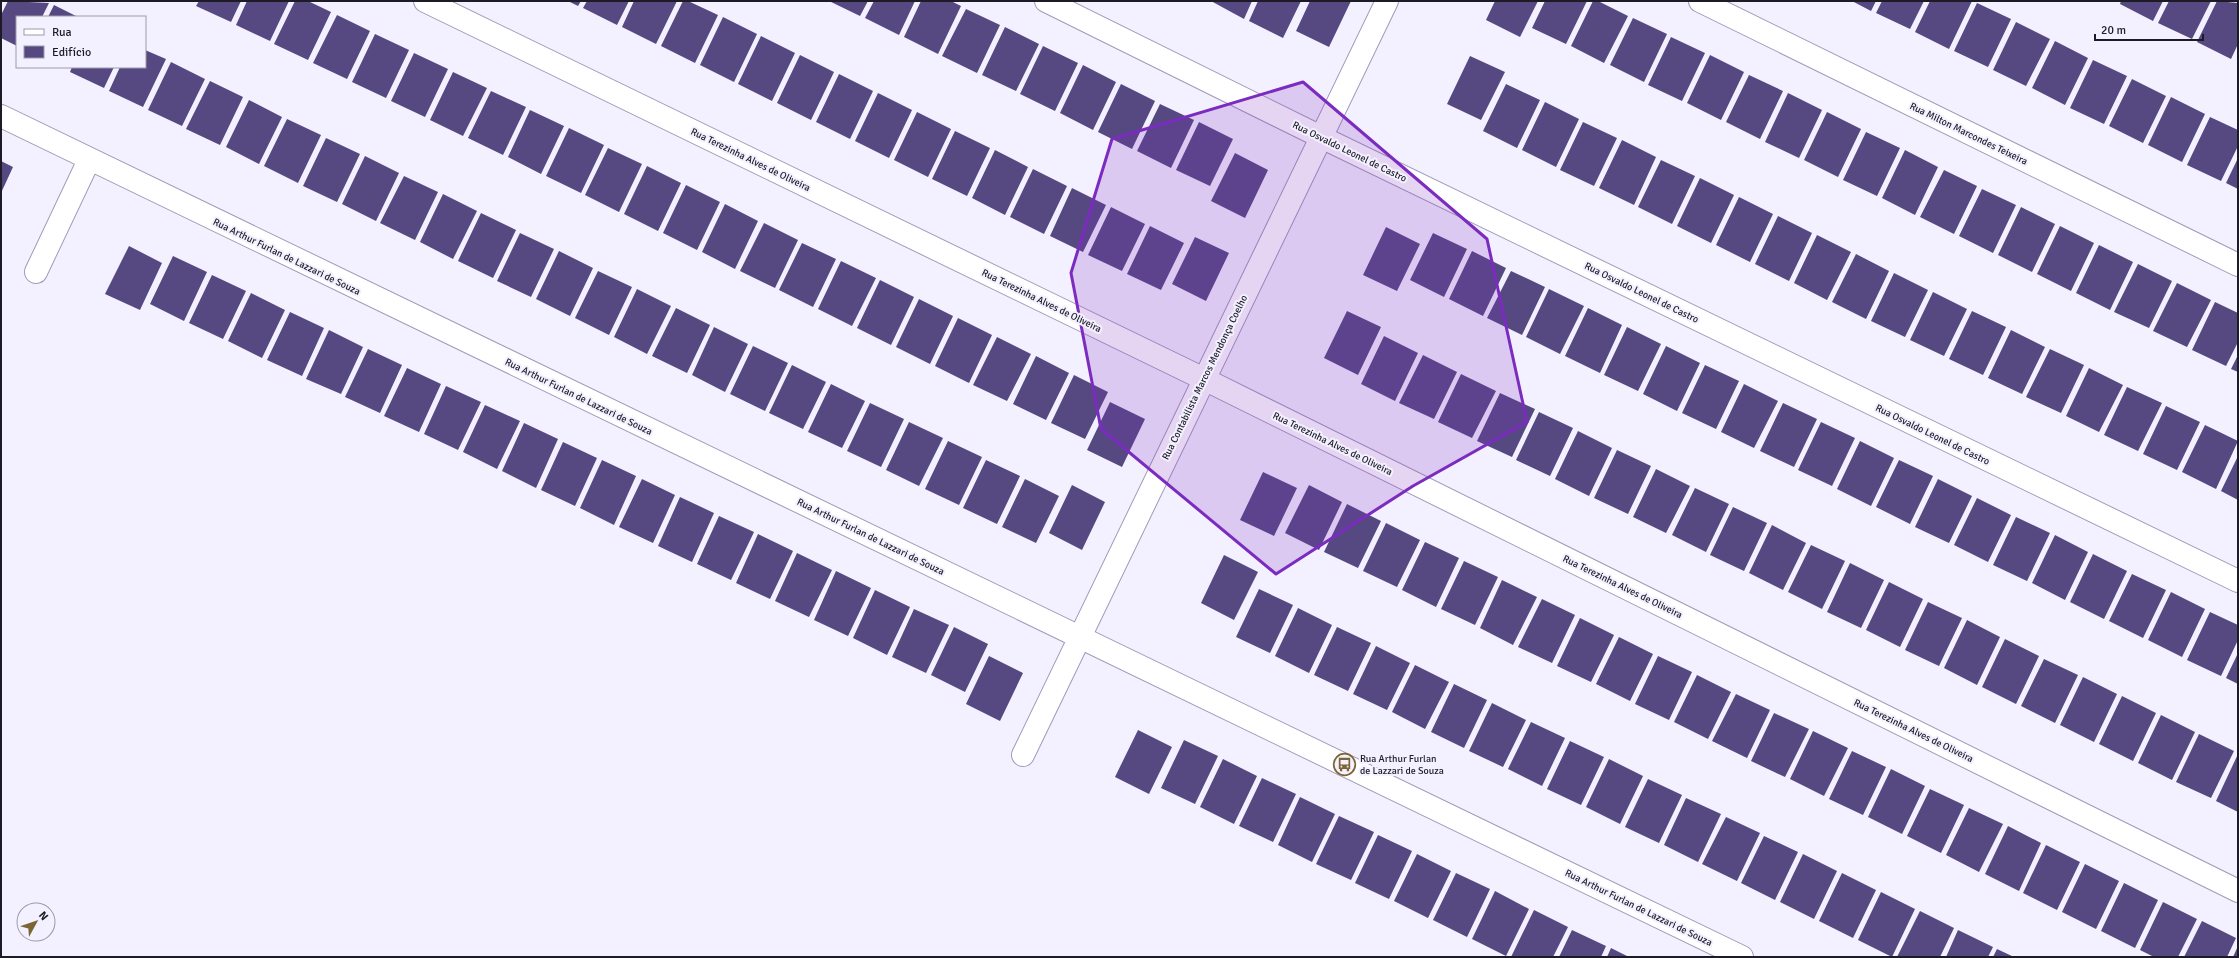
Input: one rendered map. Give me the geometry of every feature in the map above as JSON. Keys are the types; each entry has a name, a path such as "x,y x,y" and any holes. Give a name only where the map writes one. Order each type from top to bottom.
{"street":[{"name":"Rua Terezinha Alves de Oliveira","path":"425,1 1204,379 2238,891"},
{"name":"Rua Osvaldo Leonel de Castro","path":"1046,1 1321,137 2238,581"},
{"name":"Rua Contabilista Marcos Mendonça Coelho","path":"1023,755 1079,636 1387,1"},
{"name":"Rua Milton Marcondes Teixeira","path":"1700,1 2238,266"},
{"name":"Rua Arthur Furlan de Lazzari de Souza","path":"1,116 88,160 1079,636 1742,957"},
{"path":"36,272 88,160"}],"highlighted area":[{"path":"1303,82 1487,239 1527,422 1413,486 1276,574 1101,429 1071,273 1112,139"}],"building":[{"path":"8,1 49,3 42,16 16,16 16,46 1,38 1,15"},
{"path":"199,1 241,1 231,22 196,6"},
{"path":"247,1 289,1 270,41 236,25"},
{"path":"295,1 308,1 331,12 308,60 274,44"},
{"path":"568,1 581,1 578,6"},
{"path":"587,1 629,1 617,25 583,8"},
{"path":"634,1 677,1 656,44 622,27"},
{"path":"683,1 688,1 718,15 695,63 661,46"},
{"path":"829,1 868,1 860,16"},
{"path":"874,1 915,1 899,35 865,18"},
{"path":"921,1 951,1 961,6 938,54 904,37"},
{"path":"1211,1 1252,1 1244,19"},
{"path":"1258,1 1301,1 1283,38 1249,21"},
{"path":"1310,1 1351,1 1329,47 1296,31"},
{"path":"1495,1 1538,1 1520,37 1486,20"},
{"path":"1545,1 1587,1 1566,44 1532,28"},
{"path":"1593,1 1598,1 1628,16 1604,63 1571,46"},
{"path":"1852,1 1876,1 1871,11"},
{"path":"1882,1 1924,1 1910,29 1876,13"},
{"path":"1930,1 1972,1 1949,49 1915,32"},
{"path":"2121,1 2163,1 2153,21 2120,4"},
{"path":"2169,1 2211,1 2192,39 2158,23"},
{"path":"2217,1 2238,3 2238,44 2231,59 2197,42"},
{"path":"1977,3 2011,19 1988,67 1954,51"},
{"path":"54,5 76,16 48,16"},
{"path":"966,9 1000,25 977,73 942,56"},
{"path":"337,15 370,31 347,79 313,63"},
{"path":"723,17 757,34 734,82 700,65"},
{"path":"1633,18 1667,34 1644,82 1610,65"},
{"path":"2016,22 2050,39 2026,86 1993,70"},
{"path":"1005,27 1039,44 1016,91 982,75"},
{"path":"375,34 409,50 386,98 352,82"},
{"path":"761,36 795,53 772,101 738,84"},
{"path":"1671,37 1705,53 1682,101 1648,85"},
{"path":"2055,41 2088,58 2065,105 2032,88"},
{"path":"1043,46 1078,63 1055,111 1020,94"},
{"path":"146,50 166,59 143,107 109,91 120,68 146,68"},
{"path":"414,53 448,69 425,117 391,101"},
{"path":"800,55 834,72 811,120 777,103"},
{"path":"1710,55 1744,72 1721,120 1687,103"},
{"path":"1470,56 1505,72 1481,120 1447,104"},
{"path":"2093,60 2127,76 2104,124 2070,108"},
{"path":"171,62 205,79 182,126 148,110"},
{"path":"1083,65 1116,82 1093,130 1060,113"},
{"path":"72,68 114,68 104,88 70,72"},
{"path":"453,72 487,88 463,136 430,120"},
{"path":"839,74 873,91 850,139 816,122"},
{"path":"1749,75 1783,91 1760,139 1726,122"},
{"path":"2132,79 2166,96 2143,143 2109,126"},
{"path":"210,81 243,97 220,145 186,129"},
{"path":"1121,84 1155,101 1132,149 1098,132"},
{"path":"1506,84 1540,100 1517,148 1483,131"},
{"path":"491,91 526,107 503,155 468,138"},
{"path":"878,93 912,110 889,158 855,141"},
{"path":"1788,93 1822,110 1799,158 1765,142"},
{"path":"2171,97 2205,114 2182,162 2148,145"},
{"path":"249,100 282,117 259,164 226,147"},
{"path":"1545,102 1579,119 1556,167 1522,150"},
{"path":"1160,104 1194,120 1171,168 1137,151"},
{"path":"530,110 564,126 541,174 508,157"},
{"path":"917,112 951,129 928,177 894,160"},
{"path":"1827,112 1861,129 1838,177 1804,160"},
{"path":"2210,117 2238,130 2238,146 2221,181 2187,165"},
{"path":"287,119 321,135 298,183 264,166"},
{"path":"1199,122 1233,139 1210,186 1176,170"},
{"path":"1583,122 1617,138 1594,186 1560,170"},
{"path":"569,128 604,145 581,193 546,176"},
{"path":"955,131 990,148 967,196 932,179"},
{"path":"1866,132 1900,148 1877,196 1843,180"},
{"path":"326,138 360,154 337,202 303,186"},
{"path":"1622,140 1656,157 1634,205 1599,188"},
{"path":"608,148 642,164 619,212 585,195"},
{"path":"995,150 1028,167 1005,215 972,198"},
{"path":"1905,150 1938,167 1915,215 1882,198"},
{"path":"1235,153 1268,170 1245,218 1211,201"},
{"path":"365,156 399,173 376,221 342,204"},
{"path":"2238,158 2238,189 2226,183"},
{"path":"1661,160 1695,176 1672,224 1638,207"},
{"path":"1,161 13,167 1,193"},
{"path":"647,166 681,183 658,231 624,214"},
{"path":"1033,169 1067,186 1044,234 1010,217"},
{"path":"1944,170 1977,186 1954,234 1920,217"},
{"path":"404,176 438,192 415,240 380,223"},
{"path":"1700,178 1734,195 1711,243 1677,226"},
{"path":"686,185 720,202 697,250 663,233"},
{"path":"1072,188 1106,205 1083,252 1050,236"},
{"path":"1982,189 2016,205 1993,253 1959,236"},
{"path":"443,194 477,211 453,259 420,242"},
{"path":"1739,197 1773,214 1750,262 1716,245"},
{"path":"725,204 758,221 735,269 702,252"},
{"path":"1111,207 1145,224 1122,271 1088,255"},
{"path":"2021,207 2055,224 2032,272 1998,255"},
{"path":"481,213 516,230 493,278 458,261"},
{"path":"1778,216 1812,233 1789,281 1755,264"},
{"path":"764,223 798,240 775,288 740,271"},
{"path":"1150,226 1184,243 1161,290 1127,274"},
{"path":"2060,226 2094,243 2071,291 2037,274"},
{"path":"1386,227 1420,244 1397,291 1363,275"},
{"path":"520,233 554,249 531,297 497,281"},
{"path":"1433,233 1467,249 1444,297 1410,280"},
{"path":"1817,235 1851,252 1827,300 1794,283"},
{"path":"1195,237 1229,253 1206,301 1172,284"},
{"path":"802,243 836,259 813,307 779,290"},
{"path":"2099,245 2133,262 2110,310 2076,293"},
{"path":"129,246 162,263 140,310 105,294"},
{"path":"559,251 593,268 570,316 536,299"},
{"path":"1472,251 1506,268 1483,316 1449,299"},
{"path":"1856,254 1889,271 1866,319 1832,302"},
{"path":"173,256 207,272 184,321 150,304"},
{"path":"841,261 876,278 852,326 818,309"},
{"path":"2138,264 2172,281 2149,328 2114,312"},
{"path":"598,271 632,287 609,335 575,318"},
{"path":"1511,271 1545,287 1522,335 1487,318"},
{"path":"1894,273 1928,290 1905,337 1871,321"},
{"path":"212,275 246,291 223,339 189,323"},
{"path":"880,280 914,297 891,345 857,328"},
{"path":"2177,283 2211,300 2187,347 2153,331"},
{"path":"637,289 671,306 647,354 614,337"},
{"path":"1549,289 1584,306 1560,354 1526,337"},
{"path":"1933,292 1967,309 1944,356 1910,340"},
{"path":"251,293 285,310 262,358 228,341"},
{"path":"919,299 953,316 930,364 896,347"},
{"path":"2215,302 2238,313 2238,342 2226,366 2192,350"},
{"path":"676,308 710,325 687,373 652,356"},
{"path":"1588,308 1622,325 1600,373 1565,356"},
{"path":"1347,311 1381,327 1358,375 1324,358"},
{"path":"1972,311 2006,327 1983,375 1949,359"},
{"path":"290,312 324,328 302,376 267,360"},
{"path":"958,318 992,335 969,383 935,366"},
{"path":"714,327 748,344 725,392 692,375"},
{"path":"1627,327 1661,344 1638,391 1604,375"},
{"path":"329,330 363,347 341,394 306,379"},
{"path":"2011,330 2045,347 2022,394 1988,378"},
{"path":"1384,336 1418,353 1395,401 1361,384"},
{"path":"997,337 1031,354 1007,401 973,385"},
{"path":"753,346 788,363 765,411 730,394"},
{"path":"1666,346 1700,363 1677,411 1643,394"},
{"path":"368,349 402,365 380,413 345,397"},
{"path":"2050,349 2084,365 2061,413 2026,397"},
{"path":"1423,355 1457,372 1434,419 1399,403"},
{"path":"2238,355 2238,372 2231,369"},
{"path":"1036,356 1069,373 1046,420 1013,404"},
{"path":"792,365 826,382 803,429 769,413"},
{"path":"1705,365 1739,381 1716,429 1682,413"},
{"path":"407,368 441,384 419,432 384,416"},
{"path":"2089,368 2123,385 2099,432 2066,416"},
{"path":"1461,374 1496,391 1472,438 1438,422"},
{"path":"1074,375 1108,392 1085,439 1051,423"},
{"path":"831,384 865,401 842,448 808,432"},
{"path":"1744,384 1778,401 1754,448 1721,432"},
{"path":"446,386 481,402 458,450 424,434"},
{"path":"2127,387 2162,403 2138,451 2104,435"},
{"path":"1500,393 1535,409 1512,457 1477,441"},
{"path":"1110,402 1145,419 1122,467 1087,450"},
{"path":"870,403 904,419 881,467 847,451"},
{"path":"1783,403 1817,419 1794,467 1760,451"},
{"path":"485,405 520,421 497,469 463,452"},
{"path":"2166,406 2200,422 2177,470 2143,454"},
{"path":"1539,412 1573,428 1550,476 1516,460"},
{"path":"909,422 943,438 919,486 886,470"},
{"path":"1821,422 1855,438 1832,486 1798,470"},
{"path":"524,423 558,439 536,488 502,471"},
{"path":"2205,425 2238,441 2216,489 2182,472"},
{"path":"1578,431 1612,448 1589,496 1555,479"},
{"path":"948,441 982,457 959,505 925,489"},
{"path":"1860,441 1894,458 1871,506 1837,489"},
{"path":"563,442 597,458 575,506 541,490"},
{"path":"1617,450 1651,466 1628,514 1594,498"},
{"path":"2238,456 2238,500 2221,491"},
{"path":"602,460 636,476 614,525 580,508"},
{"path":"986,460 1020,476 997,524 963,508"},
{"path":"1899,460 1933,476 1910,524 1876,507"},
{"path":"1656,469 1690,486 1666,533 1633,517"},
{"path":"1263,472 1297,488 1274,536 1240,520"},
{"path":"642,479 675,495 653,543 619,527"},
{"path":"1025,479 1059,496 1036,543 1002,527"},
{"path":"1938,479 1972,496 1949,543 1915,527"},
{"path":"1072,485 1105,502 1082,550 1049,533"},
{"path":"1309,485 1342,502 1319,550 1285,533"},
{"path":"1695,488 1729,504 1706,552 1672,535"},
{"path":"680,497 714,513 692,562 658,546"},
{"path":"1977,498 2011,515 1988,562 1954,545"},
{"path":"1347,504 1381,521 1358,568 1324,552"},
{"path":"1733,507 1767,523 1744,571 1710,555"},
{"path":"719,516 754,532 731,580 697,564"},
{"path":"2016,517 2050,533 2027,581 1993,565"},
{"path":"1386,523 1420,540 1397,587 1363,571"},
{"path":"1772,525 1806,543 1783,590 1749,573"},
{"path":"758,534 793,551 770,599 736,583"},
{"path":"2055,535 2088,552 2065,600 2032,583"},
{"path":"1425,542 1459,558 1436,607 1402,590"},
{"path":"1811,545 1845,561 1822,609 1788,592"},
{"path":"797,553 832,570 809,617 775,601"},
{"path":"2093,554 2127,571 2104,619 2070,602"},
{"path":"1224,555 1258,572 1234,620 1201,603"},
{"path":"1464,561 1498,577 1475,625 1441,609"},
{"path":"1850,563 1884,580 1861,628 1827,612"},
{"path":"836,571 871,588 848,636 814,620"},
{"path":"2132,574 2166,590 2143,638 2109,621"},
{"path":"1502,580 1537,597 1513,645 1480,628"},
{"path":"1889,582 1923,599 1900,647 1866,630"},
{"path":"1259,589 1293,605 1270,653 1236,637"},
{"path":"875,590 910,607 887,655 853,638"},
{"path":"2171,592 2205,609 2182,657 2148,640"},
{"path":"1542,599 1575,615 1552,663 1518,647"},
{"path":"1928,602 1962,618 1939,666 1905,650"},
{"path":"1298,608 1332,625 1309,673 1275,656"},
{"path":"914,609 949,625 926,673 892,657"},
{"path":"2210,612 2238,625 2238,640 2221,676 2187,660"},
{"path":"1580,618 1614,635 1591,682 1557,666"},
{"path":"1967,620 2000,637 1977,685 1944,668"},
{"path":"954,627 988,644 965,692 931,675"},
{"path":"1337,627 1371,643 1348,691 1314,675"},
{"path":"1619,637 1653,654 1630,701 1596,684"},
{"path":"2005,639 2039,656 2016,704 1982,687"},
{"path":"1376,646 1410,663 1387,710 1353,694"},
{"path":"2238,653 2238,684 2226,678"},
{"path":"989,656 1023,673 1000,721 966,704"},
{"path":"1658,656 1692,672 1669,720 1635,704"},
{"path":"2044,659 2078,675 2055,723 2021,706"},
{"path":"1415,665 1449,682 1425,729 1392,712"},
{"path":"1697,675 1731,692 1708,739 1674,722"},
{"path":"2083,677 2117,694 2094,742 2060,725"},
{"path":"1454,684 1487,700 1464,748 1431,732"},
{"path":"1736,694 1770,710 1747,758 1712,741"},
{"path":"2122,696 2156,713 2133,761 2099,744"},
{"path":"1492,703 1526,720 1503,767 1469,751"},
{"path":"1774,713 1809,729 1785,777 1751,761"},
{"path":"2161,715 2195,732 2172,780 2138,763"},
{"path":"1531,722 1565,738 1542,786 1508,769"},
{"path":"1138,730 1172,747 1149,794 1115,777"},
{"path":"1813,731 1848,748 1824,796 1790,779"},
{"path":"2199,734 2234,751 2211,798 2176,782"},
{"path":"1184,740 1218,756 1195,804 1161,788"},
{"path":"1570,741 1604,757 1581,805 1547,789"},
{"path":"1852,751 1886,767 1863,815 1829,799"},
{"path":"2238,754 2238,812 2216,801"},
{"path":"1223,759 1257,776 1234,824 1200,807"},
{"path":"1609,759 1643,776 1620,824 1586,807"},
{"path":"1891,769 1925,786 1902,834 1868,817"},
{"path":"1262,778 1296,794 1273,842 1239,826"},
{"path":"1648,779 1682,795 1659,843 1625,827"},
{"path":"1930,789 1964,805 1941,853 1907,836"},
{"path":"1300,797 1335,814 1312,862 1278,845"},
{"path":"1686,798 1721,814 1698,862 1664,845"},
{"path":"1969,808 2003,824 1979,872 1946,855"},
{"path":"1339,816 1374,832 1351,880 1316,864"},
{"path":"1726,817 1760,833 1737,881 1702,864"},
{"path":"2008,826 2041,843 2019,891 1985,874"},
{"path":"1378,835 1412,851 1389,899 1355,883"},
{"path":"1764,836 1798,852 1775,900 1741,883"},
{"path":"2046,845 2080,862 2057,910 2023,893"},
{"path":"1417,854 1451,871 1428,918 1394,901"},
{"path":"1803,854 1837,871 1814,919 1780,902"},
{"path":"2085,864 2119,881 2096,929 2062,912"},
{"path":"1456,873 1490,889 1467,937 1433,920"},
{"path":"1842,873 1876,890 1853,938 1819,921"},
{"path":"2124,883 2158,900 2135,948 2101,931"},
{"path":"1495,891 1529,909 1506,956 1472,939"},
{"path":"1881,892 1915,909 1892,957 1858,940"},
{"path":"2163,902 2197,919 2178,957 2154,957 2140,950"},
{"path":"1534,910 1568,927 1553,957 1511,957"},
{"path":"1920,911 1954,928 1940,957 1897,957"},
{"path":"2202,921 2236,938 2227,957 2184,957"},
{"path":"1572,930 1606,946 1601,957 1559,957"},
{"path":"1958,930 1993,947 1988,957 1946,957"},
{"path":"2238,946 2238,957 2233,957"},
{"path":"1611,948 1629,957 1607,957"},
{"path":"1997,949 2014,957 1993,957"}],"place":[{"name":"Rua Arthur Furlan de Lazzari de Souza","path":"1344,764"}]}
